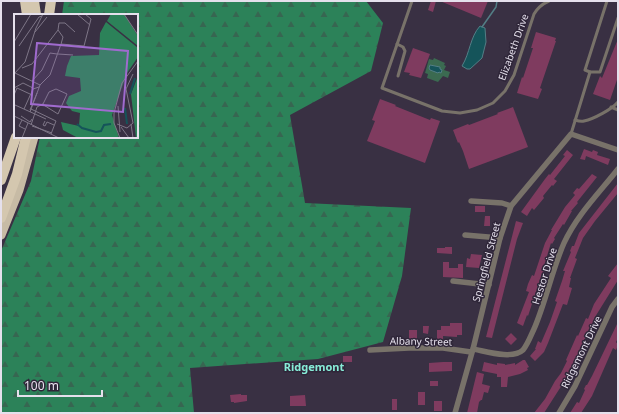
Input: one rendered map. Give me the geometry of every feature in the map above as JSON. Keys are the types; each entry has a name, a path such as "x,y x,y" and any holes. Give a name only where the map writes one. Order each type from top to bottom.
{"highway":[{"path":"25,1 27,14"},
{"path":"34,1 36,14"},
{"path":"49,14 51,1"},
{"path":"53,14 55,1"},
{"path":"1,180 16,138"},
{"path":"1,218 15,181 26,138"},
{"path":"1,235 19,190 34,138"}],"street":[{"path":"571,134 618,150"},
{"name":"Springfield Street","path":"454,413 472,350 500,238 511,206 571,134"},
{"name":"Hestor Drive","path":"472,350 507,355 516,354 522,350 529,340 543,308 564,243 578,217 618,170"},
{"path":"471,201 502,202 511,206"},
{"path":"465,235 500,238"},
{"path":"453,281 489,285"},
{"name":"Ridgemont Drive","path":"559,413 576,386 610,312 618,299"},
{"name":"Albany Street","path":"370,350 409,348 472,350"}],"lane":[{"path":"398,76 405,50 397,44 412,1"},
{"name":"Elizabeth Drive","path":"397,44 382,88 442,111 460,113 477,110 492,103 505,90 514,75 534,14 543,2 548,1"},
{"path":"607,1 585,70 590,72 600,72 618,18"},
{"path":"571,134 590,72"},
{"path":"575,120 583,122 618,102"},
{"path":"611,107 618,110"}],"shaded area":[{"path":"480,26 485,28 486,42 482,58 470,69 467,69 462,66 474,35"},
{"path":"434,58 445,63 444,65 446,66 444,70 450,72 448,78 443,76 438,82 427,78 428,74 425,73 429,59 433,60"},
{"path":"430,65 440,67 442,70 441,73 430,70"}],"green space":[{"path":"64,1 366,1 383,23 371,71 290,115 305,203 411,208 402,276 383,342 318,359 190,368 194,413 1,413 1,251 31,181 40,138 138,138 138,14 62,14"}],"building":[{"path":"431,1 436,1 433,12 428,10"},
{"path":"440,1 488,1 481,18"},
{"path":"536,32 556,38 538,99 517,93 533,48 531,48"},
{"path":"618,39 618,77 610,100 593,94 600,76 602,78"},
{"path":"413,48 430,54 421,78 404,72"},
{"path":"380,99 430,120 431,118 440,121 425,163 367,141 375,121 372,120"},
{"path":"513,107 528,147 469,169 463,151 453,130"},
{"path":"584,149 592,152 593,150 598,152 597,155 610,159 608,165 586,156 585,160 580,159"},
{"path":"567,150 573,155 554,179 557,181 543,196 544,198 534,210 532,208 527,216 521,212 545,179 565,156 563,155"},
{"path":"592,174 597,177 577,202 578,203 571,211 564,225 563,224 554,238 555,239 552,244 551,243 543,273 523,326 517,323 529,292 526,291 528,284 532,275 534,276 545,243 565,207 575,195 573,193 577,188 579,189"},
{"path":"618,183 618,193 583,238 575,258 577,259 570,278 569,287 572,288 567,305 563,304 544,352 535,361 530,356 536,349 538,341 541,343 550,322 565,271 563,271 572,246 574,246 579,233"},
{"path":"475,206 485,206 485,212 475,212"},
{"path":"485,216 490,216 490,226 484,226"},
{"path":"516,221 523,223 517,239 492,338 486,337"},
{"path":"452,247 452,254 437,253 437,248"},
{"path":"471,254 482,255 479,268 466,267 467,258 470,259"},
{"path":"443,262 449,262 449,268 458,268 458,264 463,264 463,278 443,277"},
{"path":"618,263 618,280 595,317 569,374 544,413 534,413 545,399 561,373 577,335 578,336 586,318 588,319 594,304 611,278 608,276"},
{"path":"618,322 618,338 616,342 618,345 616,350 613,348 592,396 581,413 570,413 577,402 579,403 585,390 584,389 592,376"},
{"path":"450,323 462,323 462,335 457,335 457,337 443,336 443,339 437,339 437,330 441,330 441,326 450,326"},
{"path":"423,326 429,326 428,334 423,333"},
{"path":"409,330 417,330 417,344 413,344 413,341 409,341"},
{"path":"511,333 517,339 511,345 505,339"},
{"path":"343,356 352,356 352,362 343,362"},
{"path":"525,360 529,367 527,368 528,370 508,377 507,387 501,387 501,377 497,377 497,374 482,371 484,362 497,365 497,363 505,365 515,363 515,365"},
{"path":"452,362 452,371 429,372 429,363"},
{"path":"477,372 484,374 482,384 490,386 488,393 484,392 482,400 479,402 477,413 467,413"},
{"path":"430,381 438,381 438,386 430,386"},
{"path":"418,392 425,392 425,405 418,405"},
{"path":"230,395 247,395 247,401 231,402"},
{"path":"305,395 306,406 290,406 290,396"},
{"path":"392,399 397,399 397,410 392,410"},
{"path":"434,401 442,401 442,411 434,411"}],"waterway":[{"path":"482,27 496,7 497,1"}],"district":[{"name":"Ridgemont","path":"314,366"}]}
